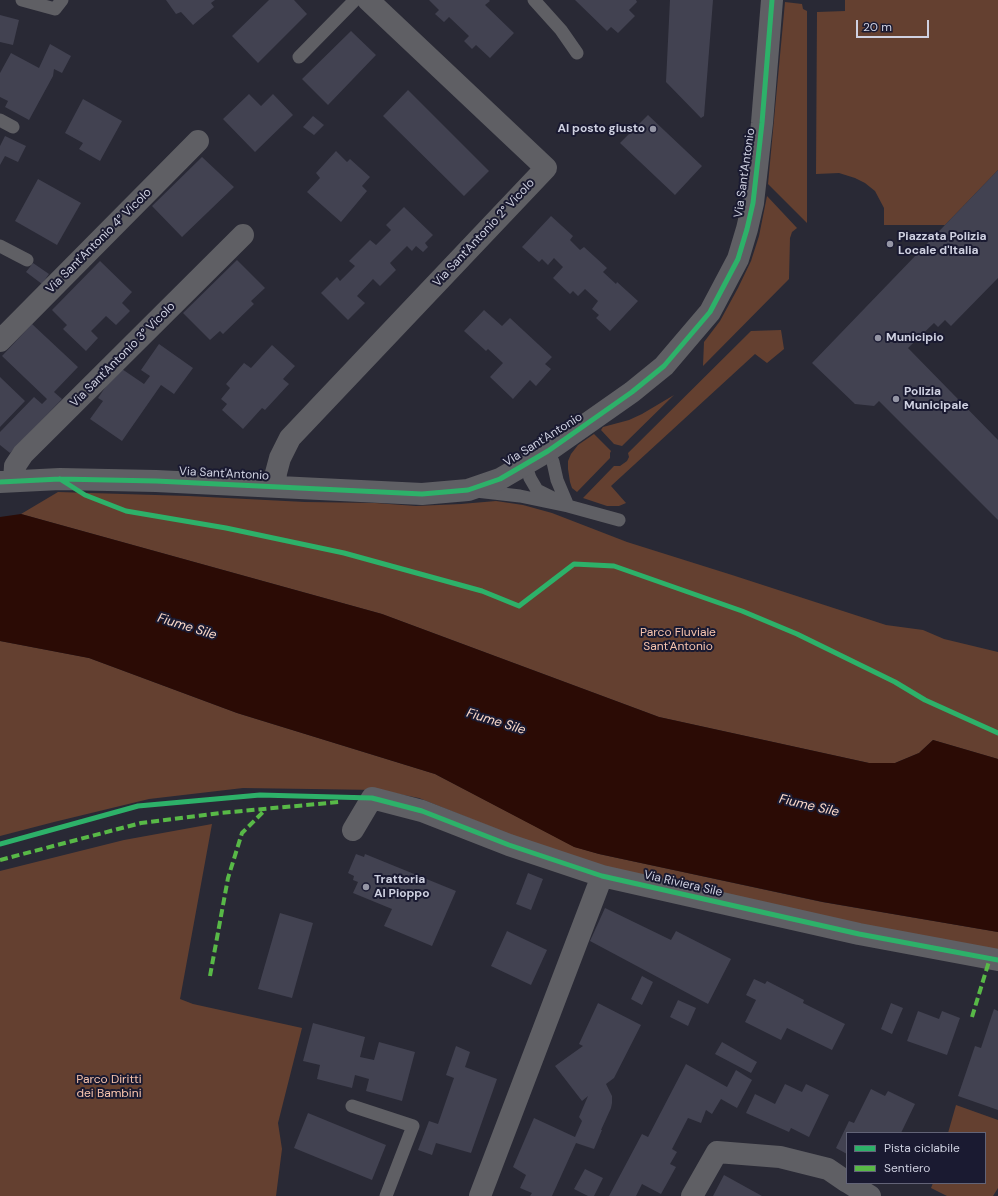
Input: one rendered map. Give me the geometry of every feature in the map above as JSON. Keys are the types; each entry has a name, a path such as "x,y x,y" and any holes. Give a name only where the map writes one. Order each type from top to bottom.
{"street":[{"name":"Via Sant'Antonio 2° Vicolo","path":"275,486 276,473 280,458 290,438 546,168 368,0"},
{"name":"Via Sant'Antonio","path":"7,481 60,479 149,480 422,494 468,490 500,479 548,451 632,392 664,366 710,312 738,259 753,203 762,123 772,0"},
{"name":"Via Sant'Antonio 4° Vicolo","path":"0,341 198,141"},
{"name":"Via Sant'Antonio 3° Vicolo","path":"7,481 23,454 243,235"},
{"name":"Via Riviera Sile","path":"353,830 372,798 422,811 509,845 602,876 859,934 998,960"},
{"path":"480,1196 602,876"},
{"path":"692,1196 717,1152 780,1157 828,1169 846,1181"},
{"path":"851,1184 870,1196"}],"lane":[{"path":"22,0 55,10 62,0"},
{"path":"299,57 355,0"},
{"path":"534,0 561,30 577,53"},
{"path":"0,120 13,127"},
{"path":"0,246 27,260"},
{"path":"548,451 553,462 557,480 568,506"},
{"path":"525,464 530,478 537,490 568,506"},
{"path":"468,490 520,496 568,506 619,520"},
{"path":"352,1106 413,1126 386,1196"}],"green space":[{"path":"845,0 998,0 998,170 945,225 884,225 884,208 875,191 865,183 839,173 816,174 817,12 845,11"},
{"path":"785,2 802,4 803,9 807,11 807,223 768,184"},
{"path":"767,196 797,228 792,232 790,238 789,279 703,366 704,342 720,321 751,261 759,236"},
{"path":"781,330 784,349 767,363 755,354 611,486 626,503 619,506 607,506 583,498 614,466 620,466 627,461 629,457 628,453 751,331"},
{"path":"674,395 622,446 614,444 601,430 603,427 629,420 642,414"},
{"path":"594,434 611,451 610,458 577,492 572,488 570,482 568,461 578,445"},
{"name":"Parco Fluviale Sant'Antonio","path":"58,492 188,496 305,502 375,503 416,506 496,501 523,505 552,513 627,542 886,625 923,630 944,639 998,652 998,759 933,740 919,753 895,763 869,763 659,717 382,614 21,514"},
{"path":"0,641 89,658 237,713 435,774 575,847 599,854 822,902 998,932 998,951 954,945 568,858 419,798 378,790 243,788 149,799 0,836"},
{"name":"Parco Diritti dei Bambini","path":"212,824 180,999 193,1004 302,1028 278,1123 282,1149 276,1196 0,1196 0,871 124,840"},
{"path":"956,1105 998,1120 998,1188 993,1196 947,1196 931,1188 933,1184 986,1184 986,1132 948,1132"}],"water":[{"name":"Fiume Sile","path":"21,514 382,614 659,717 869,763 895,763 919,753 933,740 998,759 998,932 823,902 599,854 574,847 435,774 237,713 89,658 0,641 0,517"}],"building":[{"path":"166,0 215,0 211,3 214,7 193,25 181,12 176,14"},
{"path":"269,0 294,0 307,14 258,63 232,36"},
{"path":"429,0 489,0 490,1 485,5 514,33 490,58 476,45 472,49 464,41 469,36 449,17 444,22 435,14 439,10"},
{"path":"575,0 636,0 637,2 629,10 635,16 618,33 611,27 607,31"},
{"path":"670,0 713,0 704,116 701,118 666,82"},
{"path":"0,15 19,20 13,45 0,42"},
{"path":"351,31 376,55 328,105 302,79"},
{"path":"50,44 71,56 62,73 54,69 53,76 29,120 5,107 8,101 0,97 0,73 11,53 39,68"},
{"path":"408,90 489,171 464,196 383,116"},
{"path":"249,94 261,106 273,94 293,115 255,152 223,119"},
{"path":"83,99 122,121 100,161 79,149 83,143 65,133"},
{"path":"648,115 702,166 675,195 620,143"},
{"path":"313,116 324,125 314,135 303,127"},
{"path":"5,136 26,146 18,162 5,156 0,165 0,146"},
{"path":"336,151 347,162 350,159 370,177 362,186 367,191 341,222 307,192 320,178 316,173"},
{"path":"202,157 234,187 182,237 152,206"},
{"name":"Municipio","path":"998,170 998,278 951,326 945,320 938,327 934,323 908,348 998,440 998,520 879,401 874,406 855,404 812,363"},
{"path":"38,179 81,203 57,245 15,221"},
{"path":"404,207 433,235 425,243 428,247 423,252 416,246 412,251 407,246 390,263 396,270 380,286 373,279 357,296 365,303 348,320 321,293 337,277 340,281 355,266 349,261 370,240 376,245 391,230 386,225"},
{"path":"551,216 573,236 570,240 580,250 584,247 607,268 603,272 616,284 617,282 638,301 610,331 596,318 599,315 592,309 598,301 585,289 578,296 573,291 570,294 553,278 563,267 554,258 548,265 542,259 539,262 522,247"},
{"path":"237,260 265,288 251,301 254,304 223,334 220,331 210,340 183,313"},
{"path":"100,261 132,292 122,303 130,311 116,325 106,316 91,331 98,338 86,351 63,329 67,325 52,310"},
{"path":"33,263 49,274 42,284 26,272"},
{"path":"484,310 502,326 510,318 552,357 545,364 551,369 536,386 530,380 513,399 490,377 503,363 488,349 486,351 464,331"},
{"path":"32,324 78,367 54,392 62,399 10,453 0,445 0,432 34,397 42,404 47,399 2,356"},
{"path":"159,344 193,368 174,394 161,385 122,441 90,419 103,401 98,398 119,367 144,384 150,376 141,370"},
{"path":"272,345 295,366 283,379 289,384 265,410 262,408 243,429 222,410 227,404 221,399 230,388 226,384 244,363 251,368"},
{"path":"0,377 25,401 0,427"},
{"path":"356,854 364,857 365,854 456,891 432,946 384,926 392,909 353,893 358,882 353,880 354,876 348,873"},
{"path":"528,873 543,879 531,910 516,904"},
{"path":"605,908 671,940 676,931 731,959 708,1004 590,941"},
{"path":"280,913 313,923 292,998 258,989"},
{"path":"507,931 547,950 531,985 491,966"},
{"path":"642,976 653,982 642,1005 631,999"},
{"path":"754,979 765,984 767,981 804,1000 803,1003 845,1024 832,1050 787,1028 781,1040 745,1022 756,1000 746,995"},
{"path":"678,1000 696,1008 688,1026 670,1017"},
{"path":"598,1003 641,1025 614,1078 606,1084 612,1096 612,1103 594,1149 576,1143 552,1196 530,1196 532,1193 520,1188 526,1175 513,1167 534,1118 575,1137 582,1121 579,1117 588,1096 582,1101 555,1066 583,1046 579,1044"},
{"path":"891,1003 903,1008 892,1034 881,1029"},
{"path":"994,1009 998,1011 998,1110 958,1096 975,1046 981,1048"},
{"path":"918,1011 939,1019 942,1011 960,1018 947,1055 907,1041"},
{"path":"313,1023 365,1037 360,1057 374,1060 379,1042 415,1052 402,1101 366,1091 369,1079 355,1075 352,1088 317,1079 320,1065 303,1061"},
{"path":"722,1042 757,1062 751,1073 715,1054"},
{"path":"456,1046 470,1052 465,1067 497,1079 471,1153 436,1143 432,1155 418,1150 429,1121 438,1124 454,1078 446,1075"},
{"path":"686,1064 727,1087 736,1070 752,1080 737,1108 721,1099 712,1114 706,1110 701,1123 688,1118 672,1149 677,1152 670,1164 676,1167 661,1194 642,1184 636,1196 609,1196 642,1134 648,1137"},
{"path":"785,1084 802,1092 806,1084 829,1095 809,1137 791,1128 789,1132 746,1113 755,1094 775,1104"},
{"path":"871,1089 885,1096 888,1091 915,1104 901,1132 846,1132 846,1153 836,1148 849,1121 854,1123"},
{"path":"308,1113 386,1145 372,1180 294,1148"},
{"path":"585,1169 603,1178 594,1196 588,1196 574,1189"},
{"path":"724,1175 762,1196 713,1196"}],"marked path":[{"path":"0,860 141,823 220,813 339,802"},
{"path":"210,976 228,878 242,833 265,810"},
{"path":"972,1017 990,958"}],"cycle path":[{"path":"0,482 60,479 156,481 422,494 468,490 500,479 548,451 632,392 664,366 710,312 738,259 753,203 762,123 772,0"},
{"path":"60,479 85,495 126,511 226,528 344,553 482,591 519,606 574,564 614,566 742,611 797,634 895,682 925,700 998,733"},
{"path":"0,844 138,806 260,795 372,798 422,811 509,845 602,876 859,934 998,960"}],"place":[{"name":"Al posto giusto","path":"653,129"},
{"name":"Piazzata Polizia Locale d'Italia","path":"890,244"},
{"name":"Municipio","path":"878,338"},
{"name":"Polizia Municipale","path":"896,399"},
{"name":"Trattoria Al Pioppo","path":"366,887"}]}
